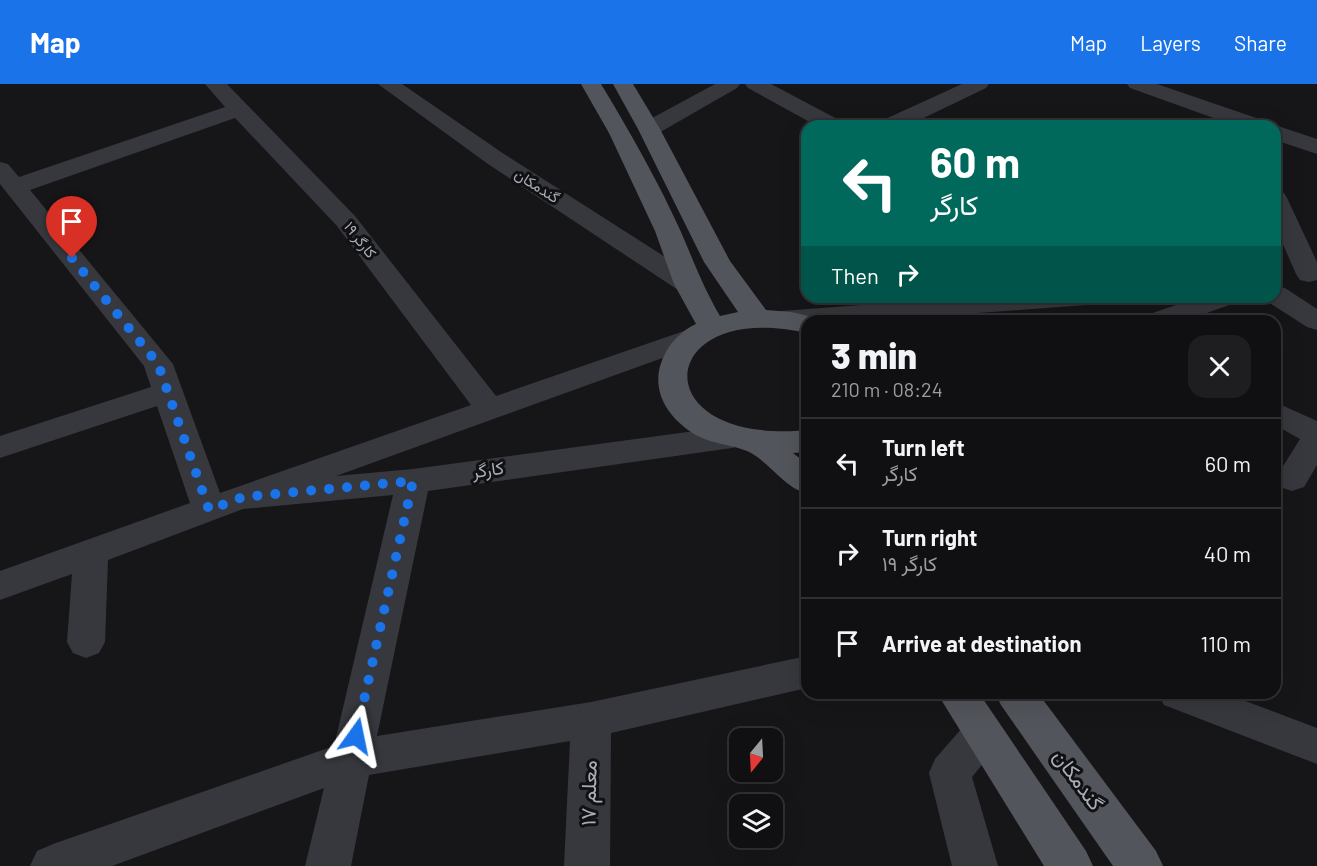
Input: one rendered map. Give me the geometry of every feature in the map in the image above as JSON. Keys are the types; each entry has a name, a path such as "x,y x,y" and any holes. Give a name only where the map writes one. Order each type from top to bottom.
{"main road":[{"name":"گندمکان","path":"591,84 620,133 668,231 703,332"},
{"path":"623,84 649,129 717,262 782,320"},
{"path":"620,133 649,129"},
{"path":"782,320 733,321 703,332 681,350 674,365 672,381 678,398 690,414 709,427 745,440 801,478"},
{"path":"745,440 786,444 801,442"},
{"path":"961,699 1070,866"},
{"name":"گندمکان","path":"1019,699 1140,866"}],"street":[{"name":"کارگر ۱۹","path":"215,84 346,221 490,410"},
{"name":"گندمکان","path":"388,84 496,159 688,284"},
{"path":"649,129 730,84"},
{"path":"755,84 821,120"},
{"path":"902,120 979,84"},
{"path":"1137,84 1240,120"},
{"path":"209,510 158,364 7,178 239,109"},
{"path":"1281,134 1317,147"},
{"path":"1281,210 1313,273 1281,280"},
{"path":"1281,298 1317,321"},
{"path":"847,315 1003,303"},
{"path":"1174,315 1208,303"},
{"path":"782,320 801,319"},
{"name":"کارگر","path":"0,586 703,332"},
{"path":"1,445 168,392"},
{"path":"1281,415 1317,436 1295,486"},
{"name":"کارگر","path":"243,497 413,481 745,440"},
{"path":"328,866 413,481"},
{"path":"86,642 91,553"},
{"path":"53,866 351,759 591,720 801,673"},
{"path":"1194,699 1317,746"},
{"name":"معلم ۱۷","path":"587,866 591,720"},
{"path":"975,866 950,773 983,733"}],"route":[{"path":"72,258 158,364 209,510 243,497 413,481 356,736"}]}
